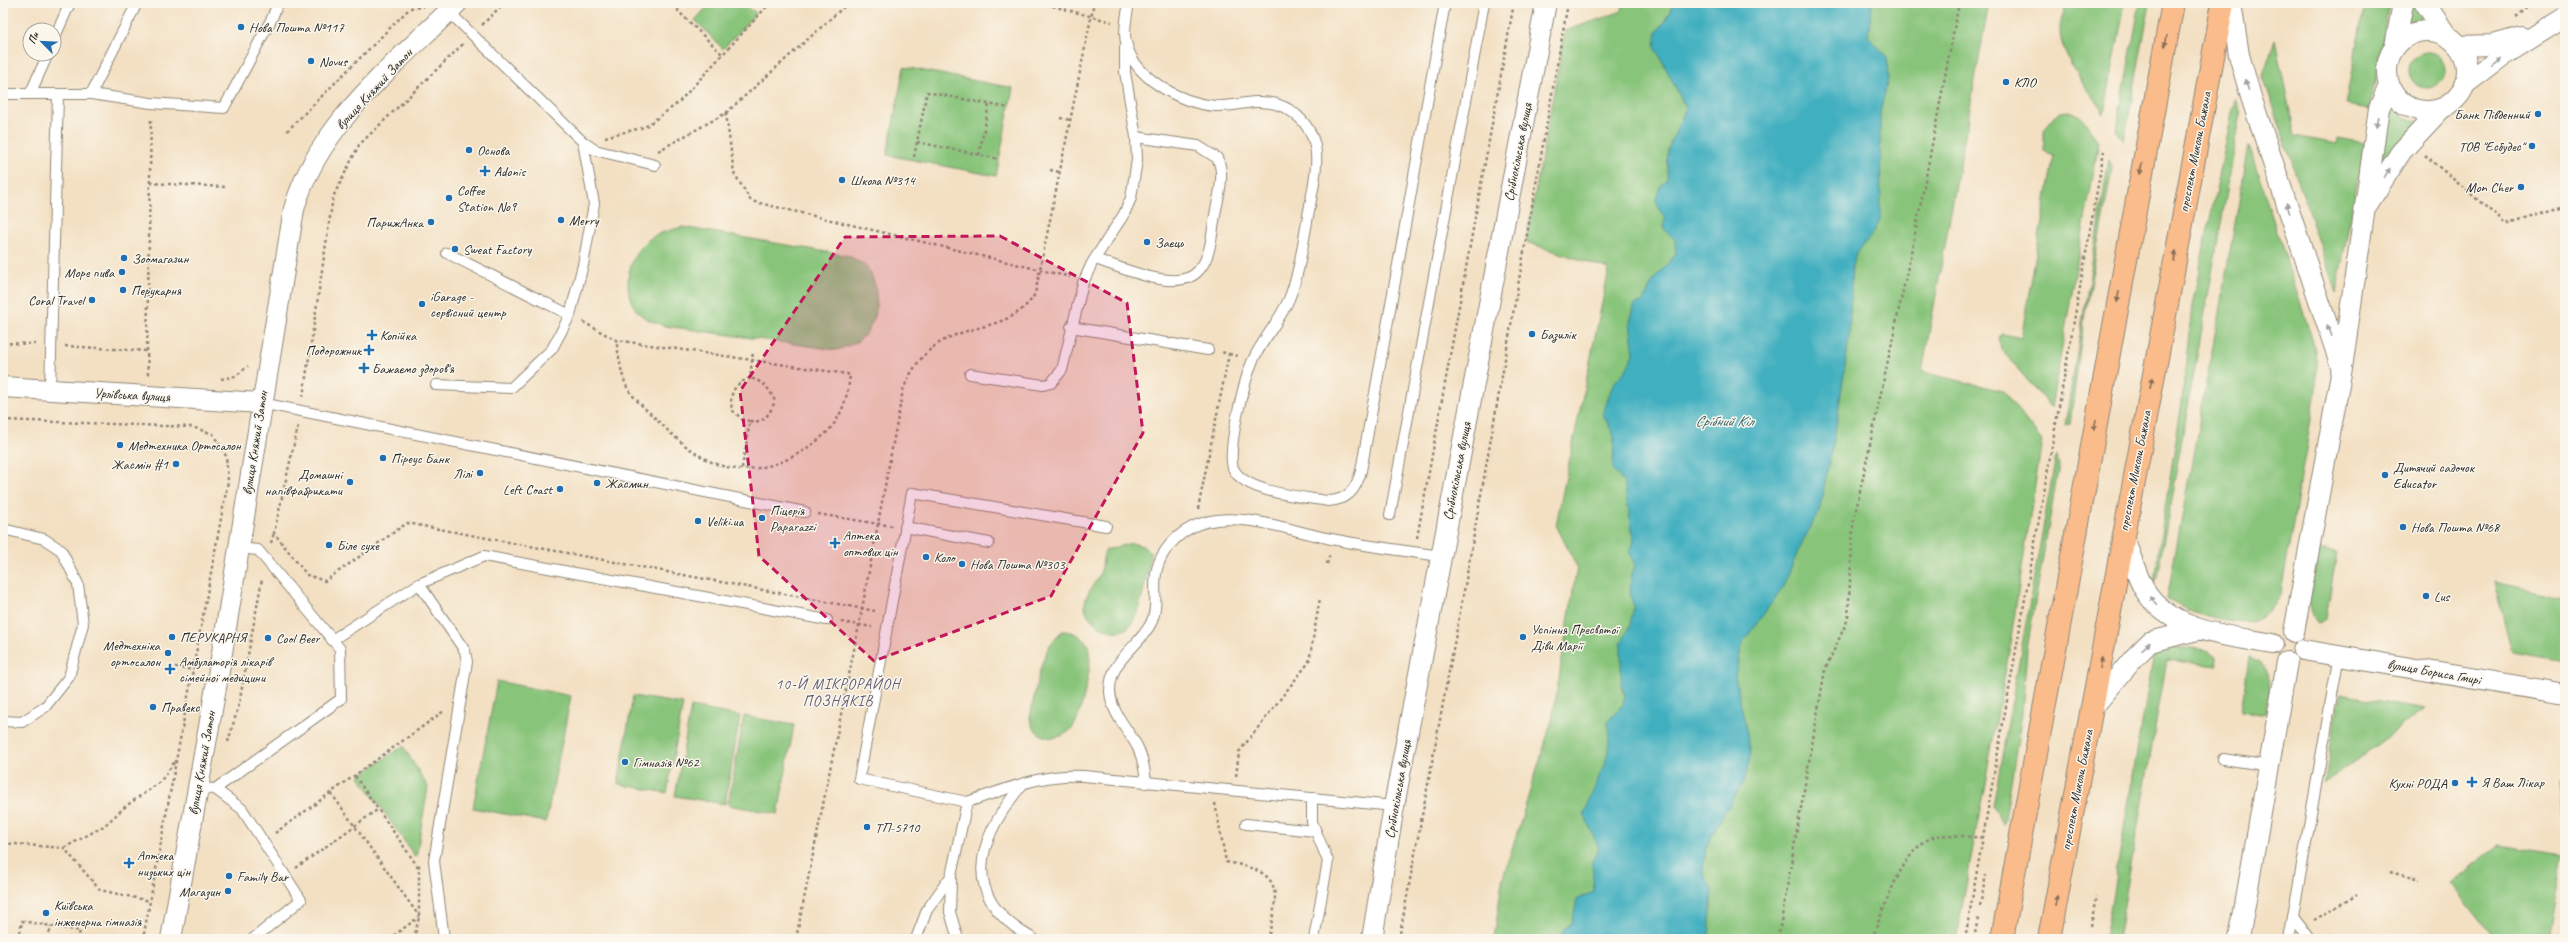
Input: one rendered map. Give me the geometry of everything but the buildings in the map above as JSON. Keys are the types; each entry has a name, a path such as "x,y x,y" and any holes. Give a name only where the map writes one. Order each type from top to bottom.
{"highway":[{"path":"2002,939 2173,3"},
{"name":"проспект Миколи Бажана","path":"2049,939 2093,707 2123,534 2223,3"}],"street":[{"name":"Срібнокільська вулиця","path":"1372,939 1394,806 1546,3"},
{"path":"2231,3 2239,55 2251,97 2342,368"},
{"path":"2403,3 2395,46 2388,58 2386,72 2389,86 2397,99 2410,108 2426,111 2441,109"},
{"path":"2366,206 2401,152 2441,109 2455,99 2464,85 2467,72 2465,58 2425,3"},
{"name":"вулиця Княжий Затон","path":"171,939 206,788 238,548 294,209 307,173 323,145 351,109 445,7"},
{"path":"2464,85 2501,57 2565,17"},
{"path":"2395,46 2410,34 2429,31 2453,41 2493,45 2548,29"},
{"path":"2294,632 2342,368 2366,206 2367,183 2379,108 2389,86"},
{"name":"Урлівська вулиця","path":"3,387 261,403"},
{"path":"2123,534 2144,588 2157,606 2197,630 2272,644"},
{"path":"2093,707 2134,658 2150,642 2197,630"},
{"path":"2239,939 2271,766 2295,656 2302,638 2294,632 2279,633 2272,644"},
{"path":"2272,644 2276,656 2295,656"},
{"name":"вулиця Бориса Гмирі","path":"2295,656 2339,655 2565,694"}],"lane":[{"path":"62,22 70,3"},
{"path":"91,94 137,3"},
{"path":"3,94 91,94 151,103 224,108 272,18 278,3"},
{"path":"970,374 1035,385 1051,383 1062,370 1071,327 1083,282 1095,259 1124,214 1131,198 1136,172 1136,136 1126,80 1125,41 1130,3"},
{"path":"1125,41 1130,56 1140,69 1154,82 1174,93 1192,101 1215,106 1255,102 1273,103 1288,110 1312,133 1318,150 1316,172 1298,270 1288,300 1253,361 1236,427 1230,461 1235,471 1243,481 1257,487 1328,501 1339,501 1349,495 1357,485 1361,471 1445,3"},
{"path":"1390,515 1484,3"},
{"path":"445,7 583,142 595,150 654,165"},
{"path":"30,94 44,62"},
{"path":"50,390 58,95"},
{"path":"1095,259 1155,278 1176,281 1185,280 1200,270 1209,250 1222,176 1221,164 1218,158 1198,146 1136,136"},
{"path":"436,385 511,388 552,349 570,315 583,265 594,204 583,142"},
{"path":"447,253 570,315"},
{"path":"1071,327 1208,350"},
{"path":"261,403 805,512"},
{"path":"1106,526 912,493 859,779 968,802 1022,785 1038,778 1060,775 1394,806"},
{"path":"1146,782 1140,752 1115,713 1111,700 1112,677 1121,658 1139,640 1152,620 1154,586 1159,563 1169,546 1183,532 1210,522 1245,520 1330,539 1441,556"},
{"path":"905,527 989,543"},
{"path":"3,529 44,539 61,550 78,584 83,624 70,677 45,707 22,722 3,721"},
{"path":"238,548 258,550 340,650 341,699 206,788 242,809 301,900 253,939"},
{"path":"332,640 419,584 484,556 827,620"},
{"path":"419,584 465,651 467,662 434,861 444,939"},
{"path":"2289,939 2339,655"},
{"path":"2223,759 2271,766"},
{"path":"1022,785 995,820 986,842 982,863 983,883 990,901 1002,917 1019,931 1034,939"},
{"path":"1312,798 1310,812 1315,831 1325,850 1328,861 1314,939"},
{"path":"958,939 950,912 951,876 968,802"},
{"path":"1246,824 1315,831"},
{"path":"916,939 926,910 951,876"},
{"path":"2293,917 2310,939"}],"path":[{"path":"307,377 333,197 359,145 504,3"},
{"path":"679,3 678,11 723,55"},
{"path":"583,142 645,127 678,103 770,3"},
{"path":"654,153 726,113 848,3"},
{"path":"1041,3 1090,18 1127,24"},
{"path":"796,939 860,625 899,406 910,373 926,352 947,337 1012,317 1022,311 1035,294 1042,270 1094,3"},
{"path":"1414,552 1514,3"},
{"path":"1399,939 1464,591 1568,3"},
{"path":"1778,939 1826,670 1848,619 1853,524 1916,234 1959,3"},
{"path":"2513,19 2534,3"},
{"path":"287,131 410,8 445,7"},
{"path":"914,157 927,92 1009,108"},
{"path":"151,103 147,375 155,376"},
{"path":"979,155 989,104"},
{"path":"726,113 734,173 751,201 811,217 1042,270 1083,282"},
{"path":"1060,118 1070,120"},
{"path":"917,142 999,159"},
{"path":"1965,939 1985,838 2104,152"},
{"path":"2425,155 2506,224 2565,206"},
{"path":"1050,170 1060,172"},
{"path":"150,183 226,187"},
{"path":"570,315 616,340 850,376 847,396 828,430 800,452 770,466 742,468 720,465 694,452 635,400 622,373 616,340"},
{"path":"3,343 147,351"},
{"path":"1202,490 1229,354 1208,350"},
{"path":"750,378 753,352"},
{"path":"218,380 236,376 248,365"},
{"path":"750,378 761,381 770,390 774,401 771,411 764,420 757,423 743,420 732,410 730,399 733,388 740,382 750,378"},
{"path":"3,420 192,427 213,434 226,456 228,481 143,939"},
{"path":"742,468 750,422"},
{"path":"805,512 905,527"},
{"path":"226,750 239,704 266,560 274,533"},
{"path":"1213,789 1214,781 1236,782 1239,752 1309,662 1320,598"},
{"path":"827,620 886,629"},
{"path":"175,667 193,670"},
{"path":"263,841 446,710"},
{"path":"3,843 64,848 104,826 126,806 160,782 176,759"},
{"path":"355,776 418,868 419,917 414,939"},
{"path":"331,793 419,917"},
{"path":"1216,809 1226,862 1260,870 1270,880 1275,892 1275,905 1268,939"},
{"path":"285,876 377,810"},
{"path":"1872,939 1897,876 1916,848 1938,836 1985,838"},
{"path":"64,848 100,890 150,901"},
{"path":"2390,872 2420,880"},
{"path":"1980,906 1986,875"},
{"path":"2301,927 2357,895"},
{"path":"2091,926 2096,896"},
{"path":"389,939 419,917"},
{"path":"1974,939 1978,918"},
{"path":"19,939 22,921 80,931 78,939"},
{"path":"48,939 51,926"}],"highlighted area":[{"path":"1000,236 1127,303 1143,433 1051,596 874,661 759,556 740,391 845,237"}],"green space":[{"path":"711,3 743,3 756,13 723,49 695,20"},
{"path":"1623,3 1989,3 1922,372 2003,391 2042,441 2006,669 1956,939 1494,939 1502,881 1552,720 1577,567 1556,525 1609,269 1526,242 1565,31 1622,11"},
{"path":"2066,3 2125,3 2104,114 2070,63 2061,40 2061,20"},
{"path":"2140,3 2150,3 2124,141 2116,130"},
{"path":"2365,3 2389,3 2370,109 2345,105"},
{"path":"2406,3 2416,3 2423,19 2409,23"},
{"path":"2275,40 2295,136 2337,144 2338,138 2365,143 2336,293 2263,76"},
{"path":"2431,52 2440,57 2444,63 2444,77 2440,83 2431,88 2423,88 2414,83 2410,77 2409,66 2414,57 2420,53"},
{"path":"904,67 1013,88 996,176 887,155"},
{"path":"2235,99 2241,113 2157,577 2153,584 2181,409 2192,305"},
{"path":"2389,104 2404,117 2419,122 2377,173"},
{"path":"2069,111 2081,116 2099,142 2051,408 2001,349 1999,337 2003,334 2021,338 2054,155 2044,151 2044,130 2059,112"},
{"path":"2249,146 2314,345 2317,367 2316,391 2281,593 2263,616 2250,621 2238,621 2225,620 2198,613 2186,609 2167,599"},
{"path":"2109,160 2112,169 2085,313 2070,423 2065,425"},
{"path":"683,227 850,256 867,267 875,287 876,307 870,327 865,335 858,341 837,350 665,326 647,319 635,308 631,299 628,289 630,268 639,249 646,242 663,232"},
{"path":"2056,456 2059,465 2027,649 2022,714 2004,825 1993,806"},
{"path":"1132,543 1143,546 1151,553 1144,589 1132,623 1126,629 1111,631 1103,628 1090,617 1086,610 1085,603 1089,591 1100,573 1106,550"},
{"path":"2318,549 2337,552 2326,618 2320,622 2314,618 2310,610 2309,601"},
{"path":"2494,582 2558,596 2565,588 2565,660 2512,651"},
{"path":"1063,631 1076,634 1087,643 1090,652 1088,679 1079,713 1073,727 1061,736 1047,737 1036,731 1032,725 1030,717 1037,682 1044,658 1055,638"},
{"path":"2170,646 2207,651 2216,658 2217,666 2167,660 2118,939 2105,939 2154,653"},
{"path":"2249,658 2258,662 2268,674 2270,689 2265,715 2241,711"},
{"path":"497,681 571,696 546,822 473,808"},
{"path":"2340,694 2425,709 2324,784"},
{"path":"633,696 683,704 667,793 618,784"},
{"path":"691,707 740,716 725,804 675,796"},
{"path":"744,716 794,725 778,814 728,805"},
{"path":"403,746 428,787 416,858 359,776"},
{"path":"2565,774 2565,829 2558,786"},
{"path":"2499,845 2562,855 2547,939 2494,939 2450,883"}],"water":[{"name":"Срібний Кіл","path":"1673,3 1872,3 1868,36 1887,57 1888,79 1880,113 1881,215 1875,230 1854,258 1852,266 1849,339 1834,440 1819,511 1799,549 1782,589 1743,642 1735,676 1751,753 1744,782 1716,827 1706,849 1703,872 1712,890 1709,939 1559,939 1565,928 1572,923 1577,899 1594,892 1592,861 1599,849 1584,814 1609,752 1608,721 1623,704 1625,697 1621,682 1621,644 1630,624 1634,607 1630,595 1631,577 1635,566 1630,553 1634,541 1624,483 1613,470 1614,436 1603,414 1613,384 1626,370 1634,354 1630,322 1635,304 1644,301 1653,280 1676,254 1675,240 1664,229 1665,217 1659,210 1656,199 1660,187 1667,179 1668,149 1686,108 1655,47 1657,32 1666,20"}],"place":[{"name":"Нова Пошта №117","path":"241,27"},
{"name":"Novus","path":"311,61"},
{"name":"КЛО","path":"2006,82"},
{"name":"Банк Південний","path":"2538,114"},
{"name":"ТОВ \"Есбудес\"","path":"2532,146"},
{"name":"Основа","path":"469,150"},
{"name":"Adonis","path":"485,171"},
{"name":"Школа №314","path":"842,180"},
{"name":"Mon Cher","path":"2521,187"},
{"name":"Coffee Station No9","path":"449,198"},
{"name":"Merry","path":"561,220"},
{"name":"ПарижАнка","path":"431,222"},
{"name":"Заєць","path":"1147,242"},
{"name":"Sweat Factory","path":"455,249"},
{"name":"Зоомагазин","path":"124,258"},
{"name":"Море пива","path":"122,272"},
{"name":"Перукарня","path":"123,290"},
{"name":"Coral Travel","path":"92,300"},
{"name":"iGarage - сервісний центр","path":"422,304"},
{"name":"Базилік","path":"1532,334"},
{"name":"Копійка","path":"372,335"},
{"name":"Подорожник","path":"369,350"},
{"name":"Бажаємо здоров'я","path":"364,368"},
{"name":"Медтехника Ортосалон","path":"120,445"},
{"name":"Піреус Банк","path":"383,458"},
{"name":"Жасмін #1","path":"176,464"},
{"name":"Лілі","path":"480,473"},
{"name":"Дитячий садочок Educator","path":"2385,475"},
{"name":"Домашні напівфабрикати","path":"350,482"},
{"name":"Жасмин","path":"597,483"},
{"name":"Left Coast","path":"560,489"},
{"name":"Піцерія Paparazzi","path":"762,518"},
{"name":"Veliki.ua","path":"698,521"},
{"name":"Нова Пошта №68","path":"2403,527"},
{"name":"Аптека оптових цін","path":"835,543"},
{"name":"Біле сухе","path":"329,545"},
{"name":"Коло","path":"926,557"},
{"name":"Нова Пошта №303","path":"962,564"},
{"name":"Lus","path":"2426,596"},
{"name":"ПЕРУКАРНЯ","path":"172,637"},
{"name":"Успіння Пресвятої Діви Марії","path":"1523,637"},
{"name":"Cool Beer","path":"268,638"},
{"name":"Медтехніка ортосалон","path":"168,653"},
{"name":"Амбулаторія лікарів сімейної медицини","path":"170,669"},
{"name":"Правекс","path":"153,707"},
{"name":"Гімназія №62","path":"625,762"},
{"name":"Я Ваш Лікар","path":"2472,782"},
{"name":"Кухні РОДА","path":"2455,783"},
{"name":"ТП-5710","path":"867,827"},
{"name":"Аптека низьких цін","path":"129,863"},
{"name":"Family Bar","path":"229,876"},
{"name":"Магазин","path":"228,891"},
{"name":"Київська інженерна гімназія","path":"46,913"}],"district":[{"name":"10-Й МІКРОРАЙОН ПОЗНЯКІВ","path":"838,692"}]}
